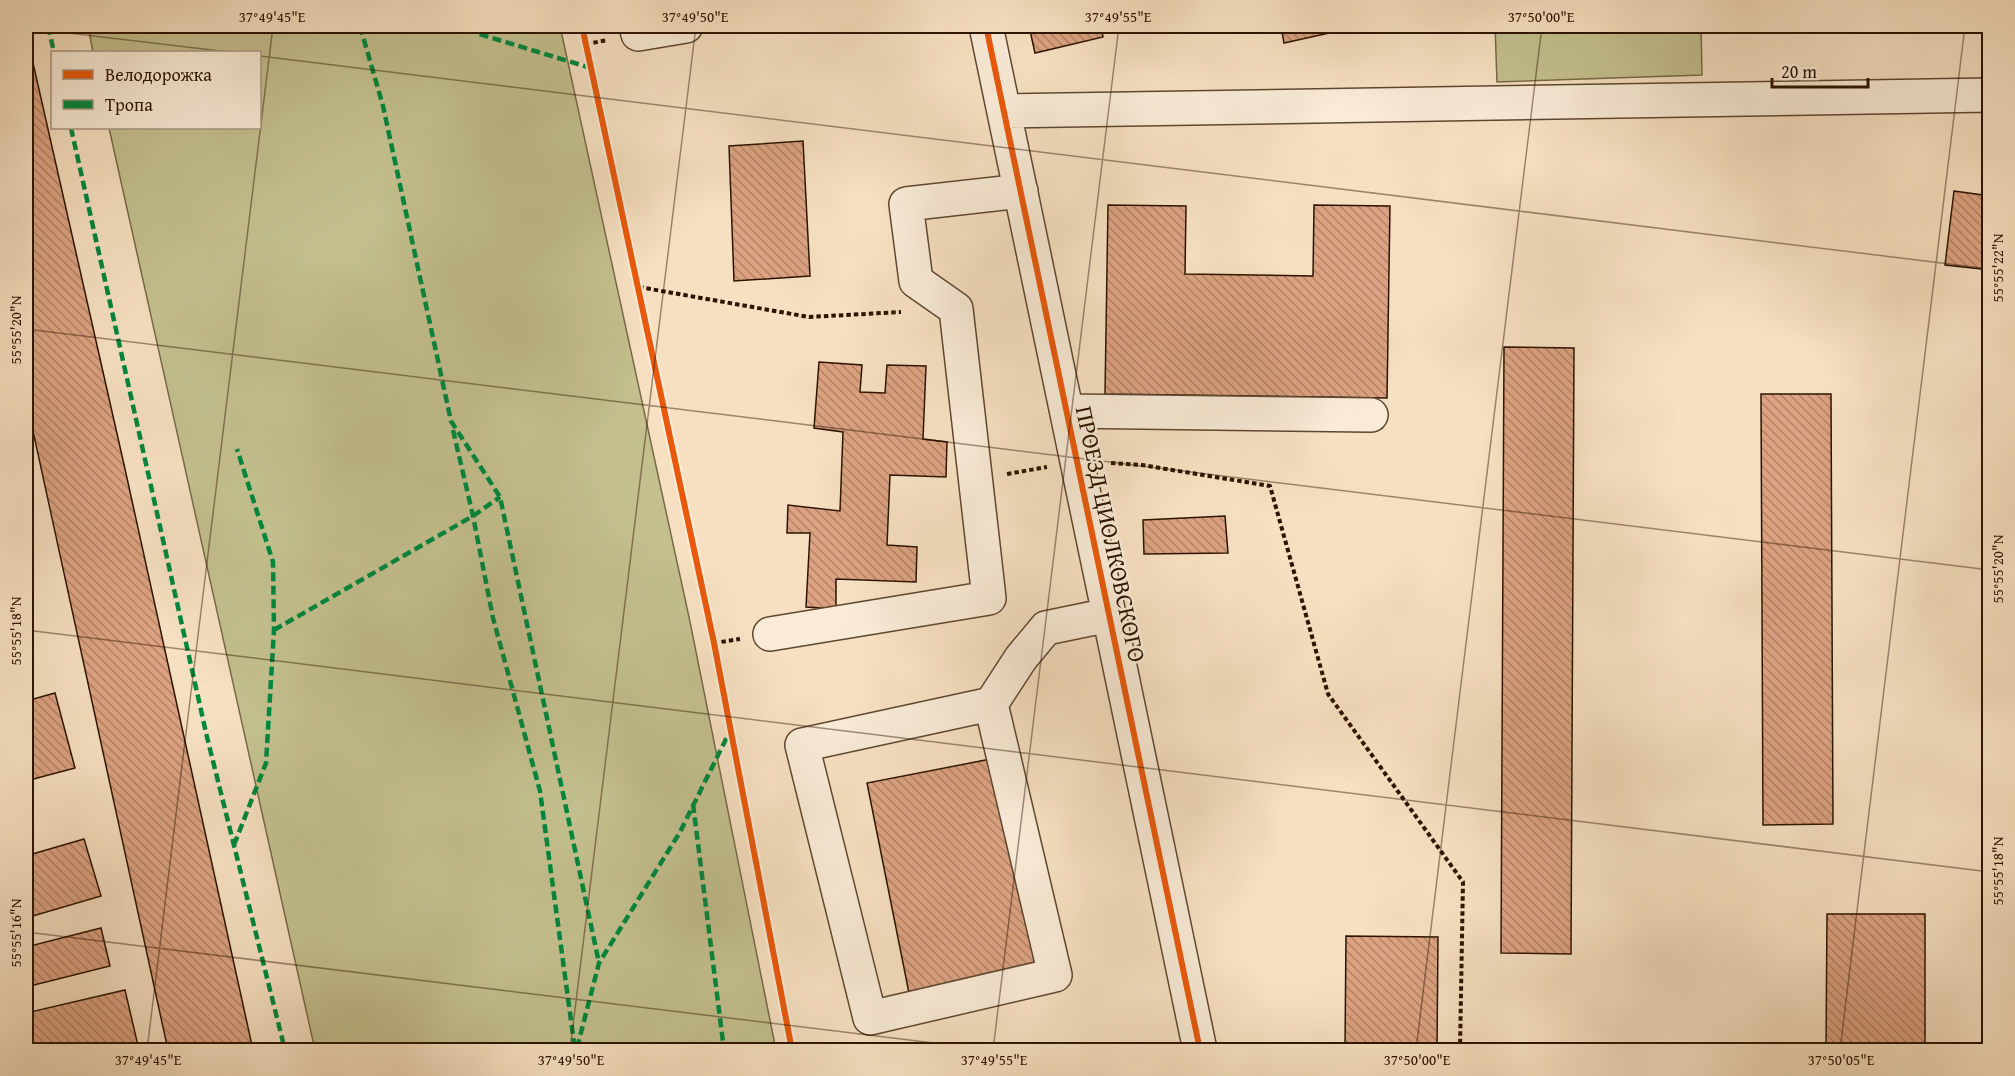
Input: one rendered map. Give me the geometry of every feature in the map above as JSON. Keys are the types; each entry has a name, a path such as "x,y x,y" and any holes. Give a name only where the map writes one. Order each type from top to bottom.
{"street":[{"path":"636,26 638,34 686,26"},
{"name":"ПРОЕЗД ЦИОЛКОВСКОГО","path":"986,26 1200,1050"},
{"path":"1004,111 1989,95"},
{"path":"770,634 989,598 956,309 916,281 906,204 1021,191"},
{"path":"1067,411 1371,415"},
{"path":"991,704 1055,975 870,1018 802,745 991,704 1022,658 1046,628 1109,615"}],"path":[{"path":"584,35 588,52"},
{"path":"636,276 641,299"},
{"path":"639,287 809,317 956,309"},
{"path":"975,481 1077,462 1142,465 1270,486 1329,694 1463,882 1460,1050"},
{"path":"712,632 716,654"}],"shaded area":[{"path":"88,26 560,26 689,617 776,1050 315,1050 109,129 261,129 261,51 93,51"},
{"path":"1495,26 1701,26 1702,75 1497,82"}],"building":[{"path":"1029,26 1101,26 1103,37 1035,53"},
{"path":"1281,26 1352,26 1352,28 1284,43"},
{"path":"26,32 253,1050 168,1050 26,399"},
{"path":"803,141 810,276 734,281 729,146"},
{"path":"1954,191 1990,196 1990,270 1945,265"},
{"path":"1108,205 1186,206 1185,274 1313,276 1314,205 1390,206 1387,398 1105,394"},
{"path":"1504,347 1574,348 1571,954 1501,953"},
{"path":"819,362 862,365 860,392 885,393 887,365 926,366 923,439 947,442 946,477 890,475 887,545 917,547 916,582 836,579 836,609 806,607 810,533 787,533 788,505 840,511 843,432 814,428"},
{"path":"1761,394 1831,394 1833,824 1763,825"},
{"path":"1225,516 1228,553 1144,554 1143,520"},
{"path":"26,595 33,631 26,632"},
{"path":"55,693 75,768 26,781 26,701"},
{"path":"996,758 1038,967 909,993 867,783"},
{"path":"84,839 101,896 26,918 26,843 29,855"},
{"path":"1827,914 1925,914 1925,1050 1826,1050"},
{"path":"101,928 110,966 26,987 26,947"},
{"path":"1346,936 1438,937 1437,1050 1345,1050"},
{"path":"125,990 139,1050 26,1050 26,1013"}],"marked path":[{"path":"48,26 54,51"},
{"path":"360,26 383,106 451,421 500,497 599,963"},
{"path":"469,26 479,34 591,68"},
{"path":"71,129 207,737 285,1050"},
{"path":"453,430 493,618 540,791 575,1050"},
{"path":"234,845 266,763 274,630 273,562 237,449"},
{"path":"274,630 473,516 500,497"},
{"path":"577,1048 599,963 680,832 730,731"},
{"path":"693,804 724,1050"}],"cycle path":[{"path":"582,26 714,643 792,1050"},
{"path":"986,26 1200,1050"}]}
